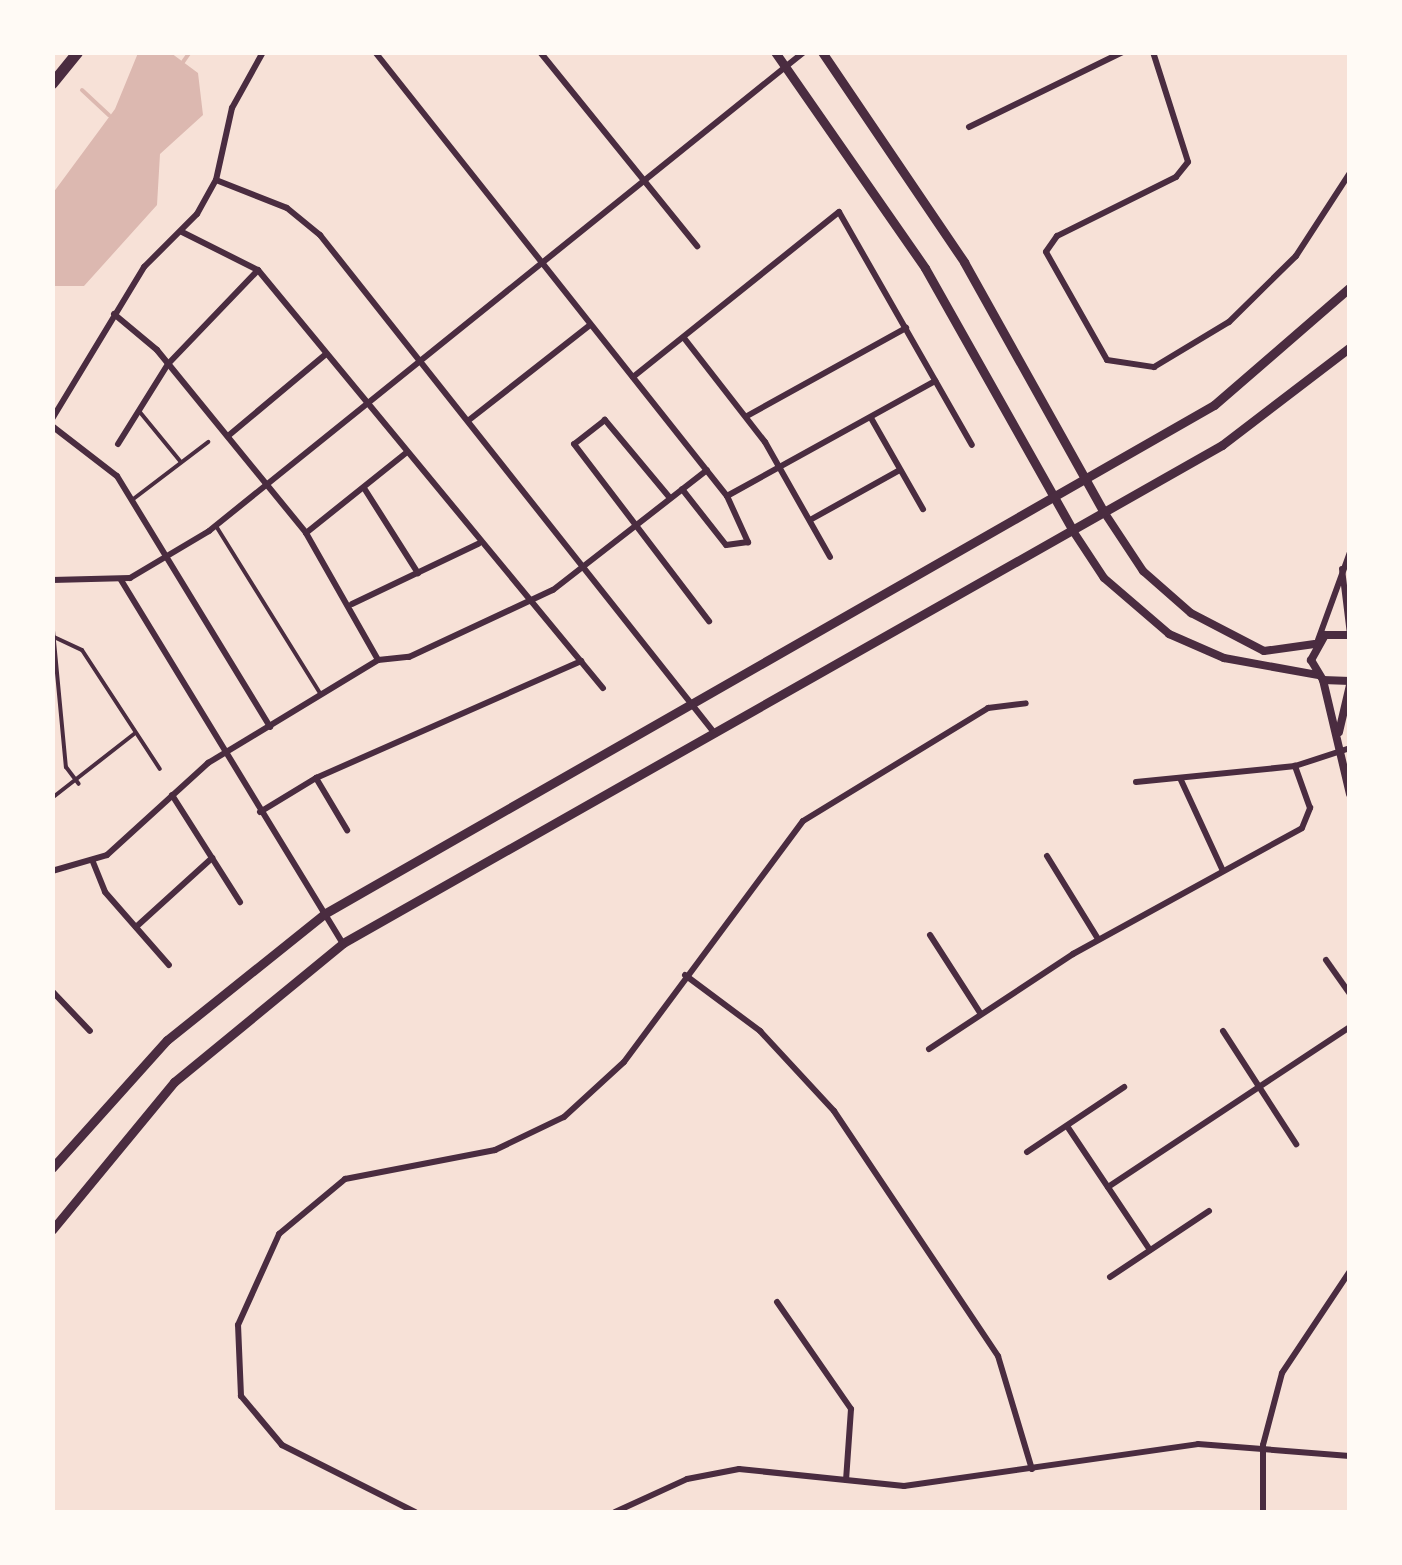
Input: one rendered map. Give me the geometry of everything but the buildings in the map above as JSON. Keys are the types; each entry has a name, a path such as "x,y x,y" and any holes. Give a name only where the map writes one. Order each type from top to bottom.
{"highway":[{"path":"52,83 77,52"}],"main road":[{"path":"775,52 925,268 1073,531"},
{"path":"822,52 964,262 1104,512"},
{"path":"52,1168 191,1017 324,914 1248,381 1350,287"},
{"path":"52,1230 174,1082 343,943 712,730 1247,430 1350,347"}],"street":[{"path":"263,52 232,108 216,180 182,232 114,314 52,422 98,456 132,500 270,726"},
{"path":"375,52 728,496 748,530 742,547 726,545 682,489"},
{"path":"540,52 697,246"},
{"path":"52,580 120,580 166,560 216,526 804,52"},
{"path":"970,127 1123,52"},
{"path":"1153,52 1188,162 1176,177 1056,236 1046,252 1107,360 1154,367 1229,322 1296,256 1350,174"},
{"path":"216,180 300,216 470,420 712,730"},
{"path":"633,377 839,212 972,445"},
{"path":"182,232 258,270 528,605 603,688"},
{"path":"118,444 168,364 258,270"},
{"path":"114,314 168,364 306,533 352,604 378,660"},
{"path":"470,420 590,324"},
{"path":"748,416 906,328"},
{"path":"684,338 748,416 830,557"},
{"path":"228,436 326,354"},
{"path":"728,496 935,381"},
{"path":"872,418 922,509"},
{"path":"670,498 605,420 574,444 708,621"},
{"path":"306,533 406,453"},
{"path":"52,871 93,862 223,753 378,660 408,657 528,605 586,566 707,470"},
{"path":"810,520 900,470"},
{"path":"364,488 418,573"},
{"path":"1104,512 1144,570 1203,621 1279,654 1350,634 1340,607 1343,563"},
{"path":"1073,531 1104,578 1168,634 1224,658 1350,683 1340,751"},
{"path":"352,604 478,544"},
{"path":"1350,552 1316,642 1320,678 1350,794"},
{"path":"120,580 343,943"},
{"path":"260,812 316,778 581,661"},
{"path":"415,1512 282,1445 250,1414 234,1343 268,1253 308,1202 345,1179 494,1150 564,1117 624,1062 685,974 802,821 988,708 1026,703"},
{"path":"1136,782 1294,766 1350,748"},
{"path":"929,1050 1098,939 1307,822 1294,766"},
{"path":"316,778 347,830"},
{"path":"1180,778 1223,871"},
{"path":"172,795 240,902"},
{"path":"1047,856 1098,939"},
{"path":"136,927 212,858"},
{"path":"93,862 136,927 169,964"},
{"path":"930,935 981,1014"},
{"path":"1326,960 1350,994"},
{"path":"685,974 760,1031 834,1111 998,1356 1032,1469"},
{"path":"54,996 90,1031"},
{"path":"1108,1188 1350,1027"},
{"path":"1223,1031 1296,1144"},
{"path":"1027,1152 1124,1087"},
{"path":"1067,1126 1150,1250"},
{"path":"1110,1277 1209,1212"},
{"path":"1263,1512 1263,1445 1295,1344 1350,1270"},
{"path":"777,1302 851,1409 846,1480"},
{"path":"615,1512 714,1473 768,1468 846,1480 932,1485 1185,1445 1263,1445 1350,1456"}],"lane":[{"path":"138,410 181,462"},
{"path":"132,500 208,442"},
{"path":"216,526 320,693"},
{"path":"52,620 66,768 79,784"},
{"path":"54,638 82,650 160,768"},
{"path":"52,798 79,784 134,734"}],"shaded area":[{"path":"138,53 171,53 198,73 203,115 160,154 157,205 84,286 53,286 53,193 115,109"}],"waterway":[{"path":"183,62 190,52"},
{"path":"82,90 109,115"}]}
